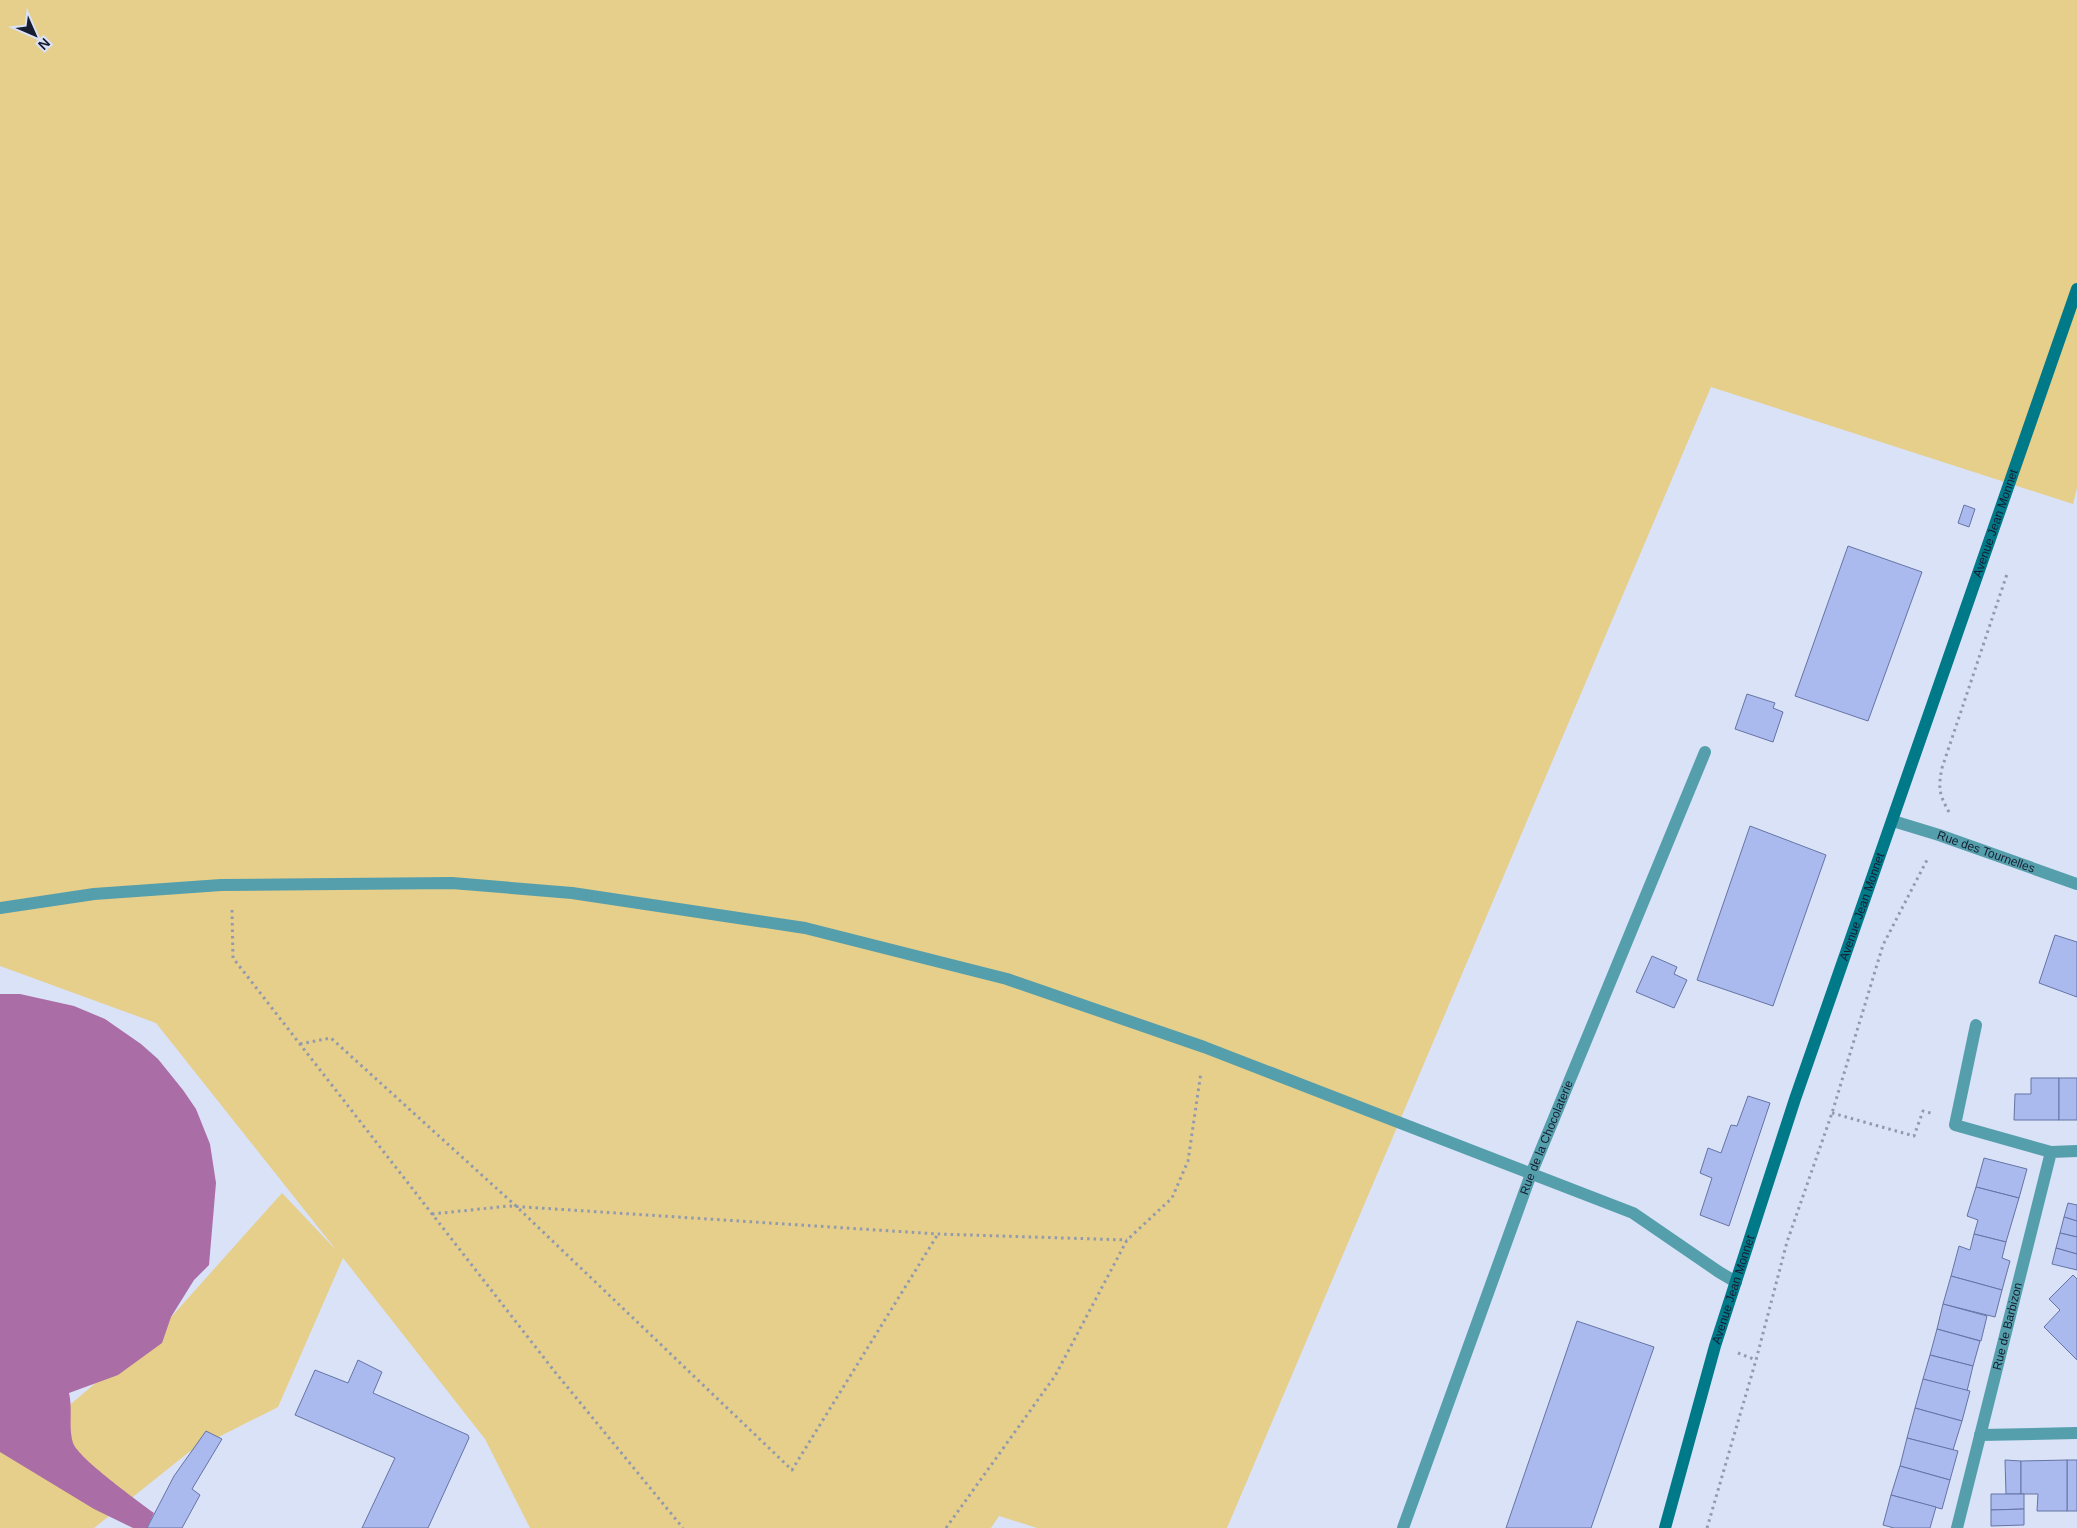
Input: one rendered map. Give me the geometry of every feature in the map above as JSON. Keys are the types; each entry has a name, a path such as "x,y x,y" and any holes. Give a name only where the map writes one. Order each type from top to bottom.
{"main road":[{"name":"Avenue Jean Monnet","path":"1665,1528 1715,1346 1795,1099 2077,290"}],"street":[{"name":"Rue de la Chocolaterie","path":"1403,1528 1531,1174 1706,752"},
{"name":"Rue des Tournelles","path":"1893,821 1939,835 2077,884"},
{"path":"0,908 94,894 231,885 452,882 572,894 805,928 1007,979 1204,1046 1634,1213 1736,1282"},
{"path":"1976,1025 1955,1125 2051,1152 2077,1151"},
{"name":"Rue de Barbizon","path":"1957,1528 2051,1152"},
{"path":"1980,1435 2077,1433"}],"path":[{"path":"1948,815 1949,812 1941,798 1939,785 1942,768 2010,565"},
{"path":"1707,1528 1756,1360 1787,1242 1832,1113 1883,945 1930,854"},
{"path":"231,885 233,958 556,1372 683,1528"},
{"path":"300,1044 331,1038 517,1207 792,1470 938,1234"},
{"path":"946,1528 1055,1376 1127,1240 1172,1198 1188,1161 1204,1046"},
{"path":"1832,1113 1914,1136 1923,1111 1956,1120"},
{"path":"432,1214 517,1207 938,1234 1127,1240"}],"shaded area":[{"path":"0,0 2077,0 2077,488 2073,504 1711,387 1227,1528 1037,1528 999,1516 991,1528 530,1528 485,1439 343,1258 278,1407 189,1452 94,1528 0,1528 0,1442 72,1403 164,1325 282,1193 337,1251 156,1023 0,966"},
{"path":"0,994 20,994 74,1006 105,1019 141,1044 158,1059 183,1090 196,1109 210,1144 216,1183 209,1265 194,1280 171,1317 162,1343 118,1375 69,1393 73,1443 97,1469 154,1513 147,1528 133,1528 94,1509 0,1452"}],"building":[{"path":"1964,505 1975,509 1969,527 1958,523"},
{"path":"1848,546 1922,572 1868,721 1795,696"},
{"path":"1747,694 1775,703 1773,708 1783,712 1773,742 1735,729"},
{"path":"1750,826 1826,855 1773,1006 1697,980"},
{"path":"2055,935 2077,942 2077,997 2039,983"},
{"path":"1652,956 1677,967 1674,974 1687,980 1674,1008 1636,992"},
{"path":"2031,1078 2059,1078 2059,1120 2014,1120 2015,1094 2031,1094"},
{"path":"2059,1078 2077,1078 2077,1120 2059,1120"},
{"path":"1748,1096 1770,1103 1729,1226 1700,1215 1712,1178 1700,1173 1708,1148 1721,1153 1731,1125 1737,1126"},
{"path":"1984,1158 2027,1169 2019,1198 1976,1187"},
{"path":"1976,1187 2019,1198 2006,1242 1974,1234 1978,1220 1967,1216"},
{"path":"2068,1203 2077,1205 2077,1221 2064,1217"},
{"path":"2064,1217 2077,1221 2077,1237 2060,1233"},
{"path":"2060,1233 2077,1237 2077,1254 2056,1248"},
{"path":"1974,1234 2006,1242 2002,1258 2010,1261 2002,1290 1951,1276 1959,1246 1970,1250"},
{"path":"2056,1248 2077,1254 2077,1270 2052,1264"},
{"path":"2073,1275 2077,1279 2077,1360 2044,1327 2060,1310 2049,1299"},
{"path":"1951,1276 2002,1290 1995,1317 1943,1304"},
{"path":"1943,1304 1987,1316 1981,1341 1937,1329"},
{"path":"1577,1321 1654,1347 1591,1528 1506,1528"},
{"path":"1937,1329 1980,1341 1973,1366 1930,1355"},
{"path":"1930,1355 1973,1366 1967,1391 1923,1379"},
{"path":"358,1360 382,1372 373,1393 468,1435 469,1438 428,1528 362,1528 395,1458 295,1415 315,1370 348,1383"},
{"path":"1923,1379 1970,1391 1962,1421 1915,1408"},
{"path":"1915,1408 1962,1421 1953,1450 1907,1438"},
{"path":"206,1431 222,1439 192,1489 200,1495 182,1528 147,1528 174,1476"},
{"path":"1907,1438 1958,1451 1950,1480 1900,1466"},
{"path":"2005,1460 2021,1461 2021,1494 2006,1494"},
{"path":"2067,1460 2077,1460 2077,1511 2067,1511"},
{"path":"2067,1460 2067,1511 2037,1511 2038,1494 2021,1494 2021,1461"},
{"path":"1900,1466 1950,1480 1942,1509 1891,1495"},
{"path":"1991,1494 2024,1494 2024,1509 1991,1510"},
{"path":"1891,1495 1936,1507 1930,1528 1894,1528 1883,1525"},
{"path":"2024,1509 2024,1525 1991,1526 1991,1510"}]}
